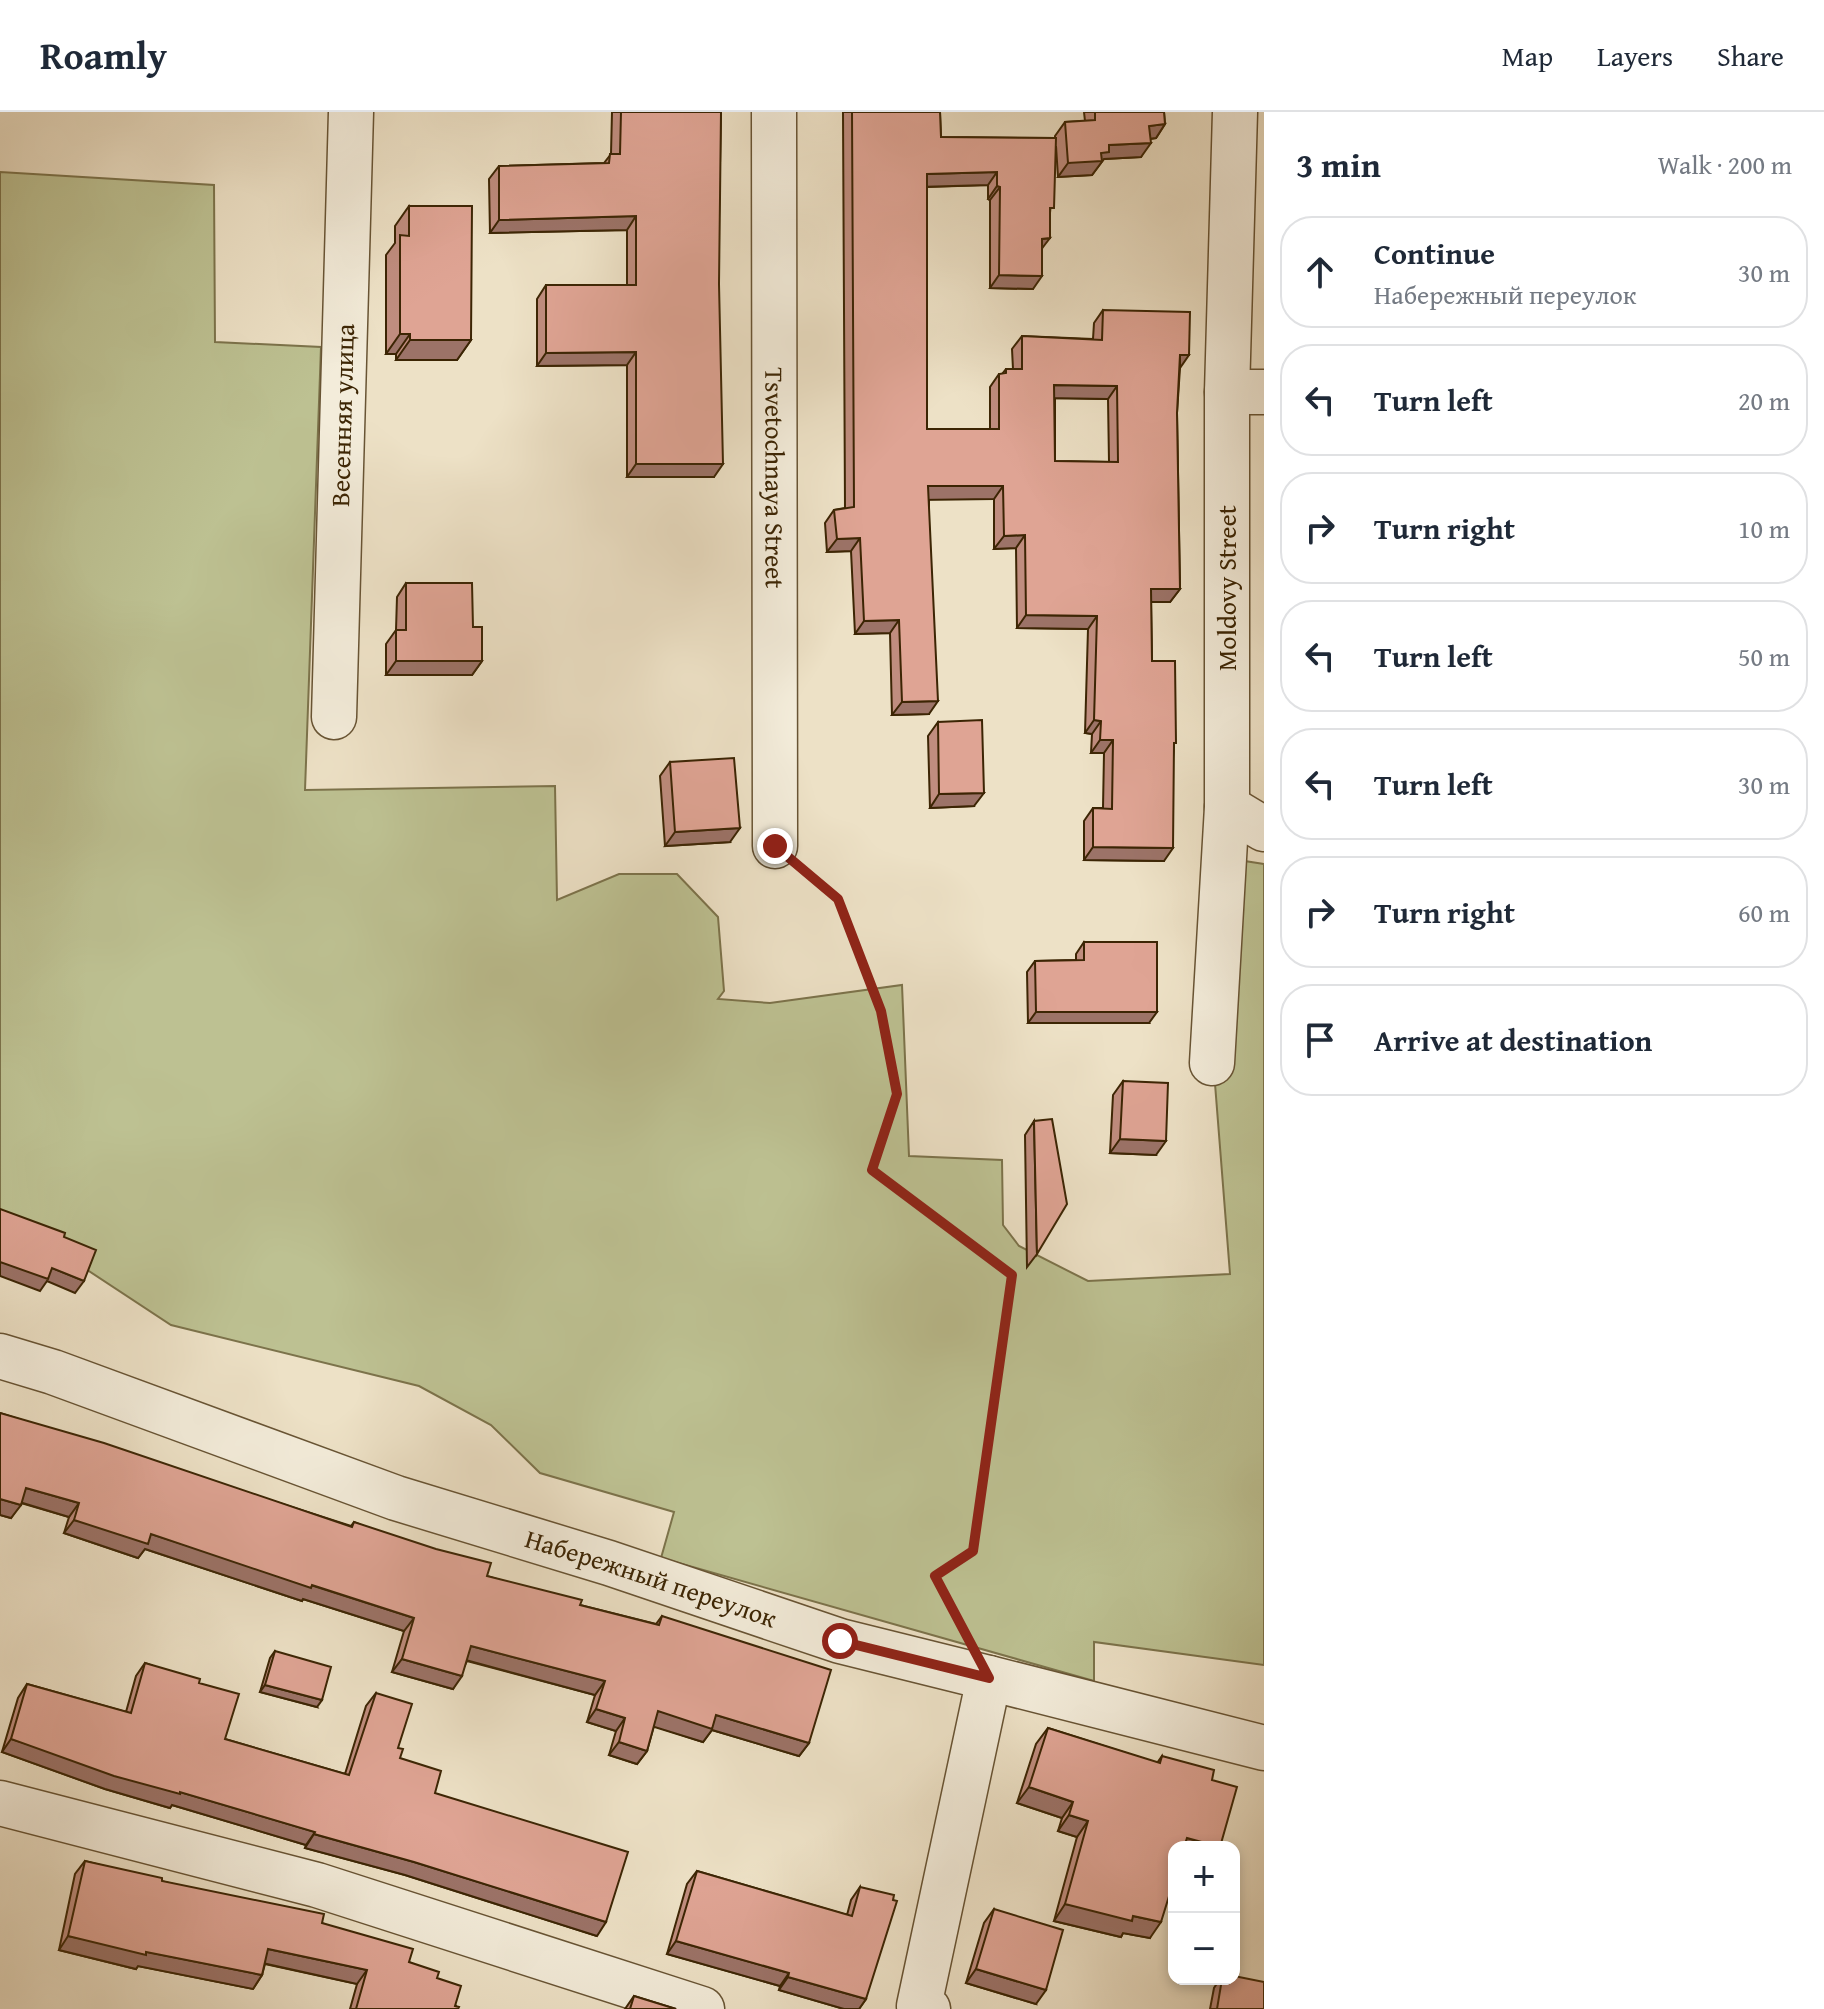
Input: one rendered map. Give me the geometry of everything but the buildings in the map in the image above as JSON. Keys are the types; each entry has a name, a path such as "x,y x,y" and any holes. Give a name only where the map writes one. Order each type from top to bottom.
{"street":[{"name":"Весенняя улица","path":"334,717 351,112"},
{"name":"Tsvetochnaya Street","path":"774,112 775,846"},
{"name":"Moldovy Street","path":"1212,1063 1246,392 1235,112"},
{"path":"1227,807 1264,829"},
{"name":"Набережный переулок","path":"0,1356 53,1372 396,1498 609,1563 840,1641 1264,1748"},
{"path":"921,2008 989,1678"},
{"path":"0,1803 317,1885 702,2009"}],"path":[{"path":"775,846 838,899 881,1011 897,1094 872,1170 1012,1275 973,1551 935,1576 989,1678"}],"green space":[{"path":"0,172 214,185 215,342 321,347 305,790 555,786 557,900 619,874 677,874 718,917 724,991 718,999 770,1003 902,985 909,1156 1002,1160 1003,1225 1019,1246 1088,1281 1230,1274 1214,1071 1238,860 1264,864 1264,1665 1094,1642 1094,1681 661,1558 674,1512 540,1473 491,1425 419,1386 171,1325 28,1231 0,1221"}],"route":[{"path":"775,846 838,899 881,1011 897,1094 872,1170 1012,1275 973,1551 935,1576 989,1678 840,1641"}]}
